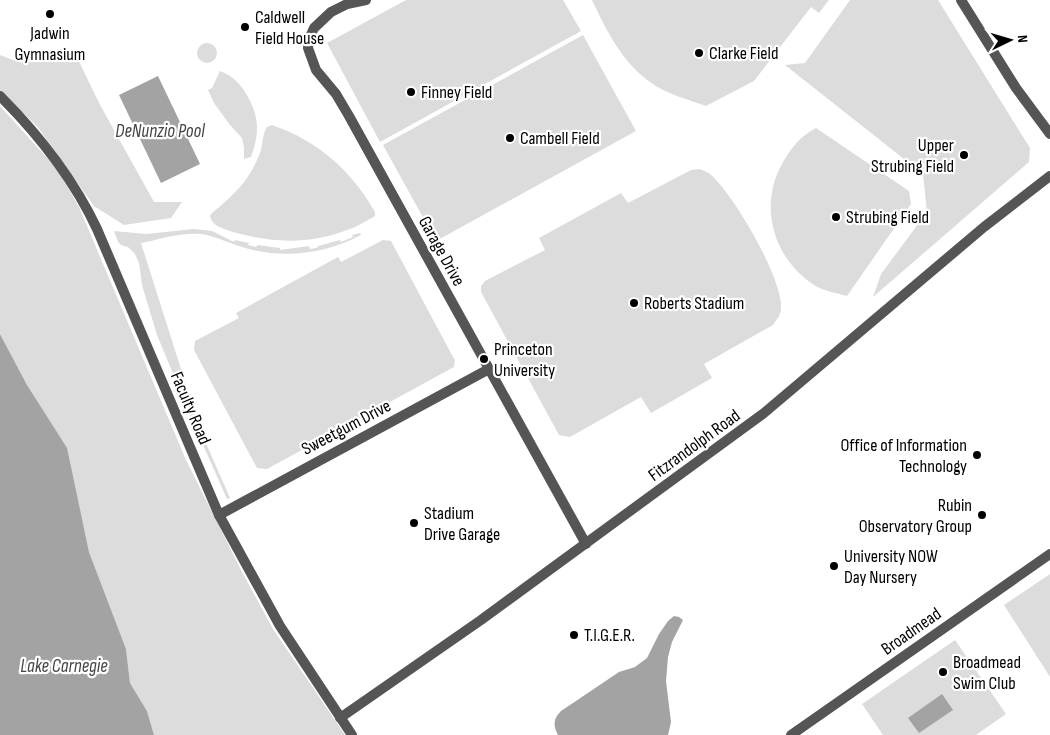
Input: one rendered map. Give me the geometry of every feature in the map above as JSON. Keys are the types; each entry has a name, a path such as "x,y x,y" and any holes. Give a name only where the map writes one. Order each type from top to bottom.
{"street":[{"name":"Garage Drive","path":"366,0 347,4 331,12 314,28 309,39 308,48 316,70 336,94 349,116 586,544"},
{"path":"961,0 1016,88 1050,134"},
{"name":"Faculty Road","path":"0,96 50,152 84,201 219,515 280,626 352,735"},
{"name":"Fitzrandolph Road","path":"340,718 481,620 764,414 984,227 1050,176"},
{"name":"Sweetgum Drive","path":"219,515 489,369"},
{"name":"Broadmead","path":"791,735 1050,554"}],"shaded area":[{"name":"Finney Field","path":"406,0 563,0 581,31 380,142 327,43"},
{"name":"Clarke Field","path":"592,0 829,0 819,13 811,7 754,81 706,106 663,90 640,74 616,45"},
{"name":"Upper Strubing Field","path":"850,0 938,0 1030,148 1029,162 873,297 881,274 927,212 923,174 785,65 805,63"},
{"name":"Cambell Field","path":"583,35 636,131 436,241 383,145"},
{"path":"207,43 214,46 217,53 214,60 207,63 200,60 197,53 200,46"},
{"path":"73,49 99,103 154,202 182,202 171,218 124,225 94,206 37,126 0,92 0,55 13,60"},
{"path":"220,71 229,75 239,84 255,112 257,134 251,157 244,159 242,138 214,103 208,90 212,88"},
{"path":"0,106 57,169 79,207 186,460 241,570 273,629 345,735 154,735 147,711 130,683 126,649 89,552 66,448 27,385 0,334"},
{"path":"272,125 304,139 332,159 344,170 366,197 375,212 375,216 333,235 289,241 245,235 221,228 215,224 210,216 234,193 251,172 260,153 265,130"},
{"name":"Strubing Field","path":"816,128 909,191 911,204 847,296 818,287 800,274 780,247 774,231 771,197 775,180 792,148 800,139"},
{"name":"Roberts Stadium","path":"700,169 710,174 720,184 755,237 774,278 779,295 781,308 778,317 773,325 704,364 712,378 651,413 641,397 570,437 559,435 481,292 481,286 485,281 545,250 539,238 621,193 628,203 691,170"},
{"path":"194,229 212,231 234,242 235,240 249,243 248,245 256,247 258,245 280,248 280,250 309,246 310,249 317,248 318,246 340,240 341,242 353,237 352,235 360,233 361,235 321,250 292,254 277,254 249,249 202,234 179,235 141,243 201,432 230,498 227,499 157,335 142,285 139,263 135,254 128,247 118,242 114,231 146,234"},
{"path":"383,240 391,241 455,360 454,367 267,469 257,468 194,350 195,341 239,318 236,313 338,257 341,262"},
{"path":"1050,574 1050,677 1004,605"},
{"name":"Broadmead Swim Club","path":"955,640 1006,714 976,735 883,735 862,704"}],"water":[{"name":"DeNunzio Pool","path":"158,76 200,164 161,183 119,95"},
{"name":"Lake Carnegie","path":"0,334 27,385 67,448 89,552 126,649 130,683 147,711 154,735 0,735"},
{"path":"674,616 683,620 672,642 668,657 666,681 671,722 668,735 558,735 555,722 556,717 561,711 619,672 635,667 647,658 659,634"},
{"path":"942,694 953,710 919,733 908,718"}],"place":[{"name":"Jadwin Gymnasium","path":"50,14"},
{"name":"Caldwell Field House","path":"245,27"},
{"name":"Clarke Field","path":"699,53"},
{"name":"Finney Field","path":"411,92"},
{"name":"Cambell Field","path":"510,138"},
{"name":"Upper Strubing Field","path":"964,155"},
{"name":"Strubing Field","path":"836,217"},
{"name":"Roberts Stadium","path":"634,303"},
{"name":"Princeton University","path":"484,359"},
{"name":"Office of Information Technology","path":"977,455"},
{"name":"Rubin Observatory Group","path":"982,515"},
{"name":"Stadium Drive Garage","path":"414,523"},
{"name":"University NOW Day Nursery","path":"834,566"},
{"name":"T.I.G.E.R.","path":"574,635"},
{"name":"Broadmead Swim Club","path":"943,672"}]}
